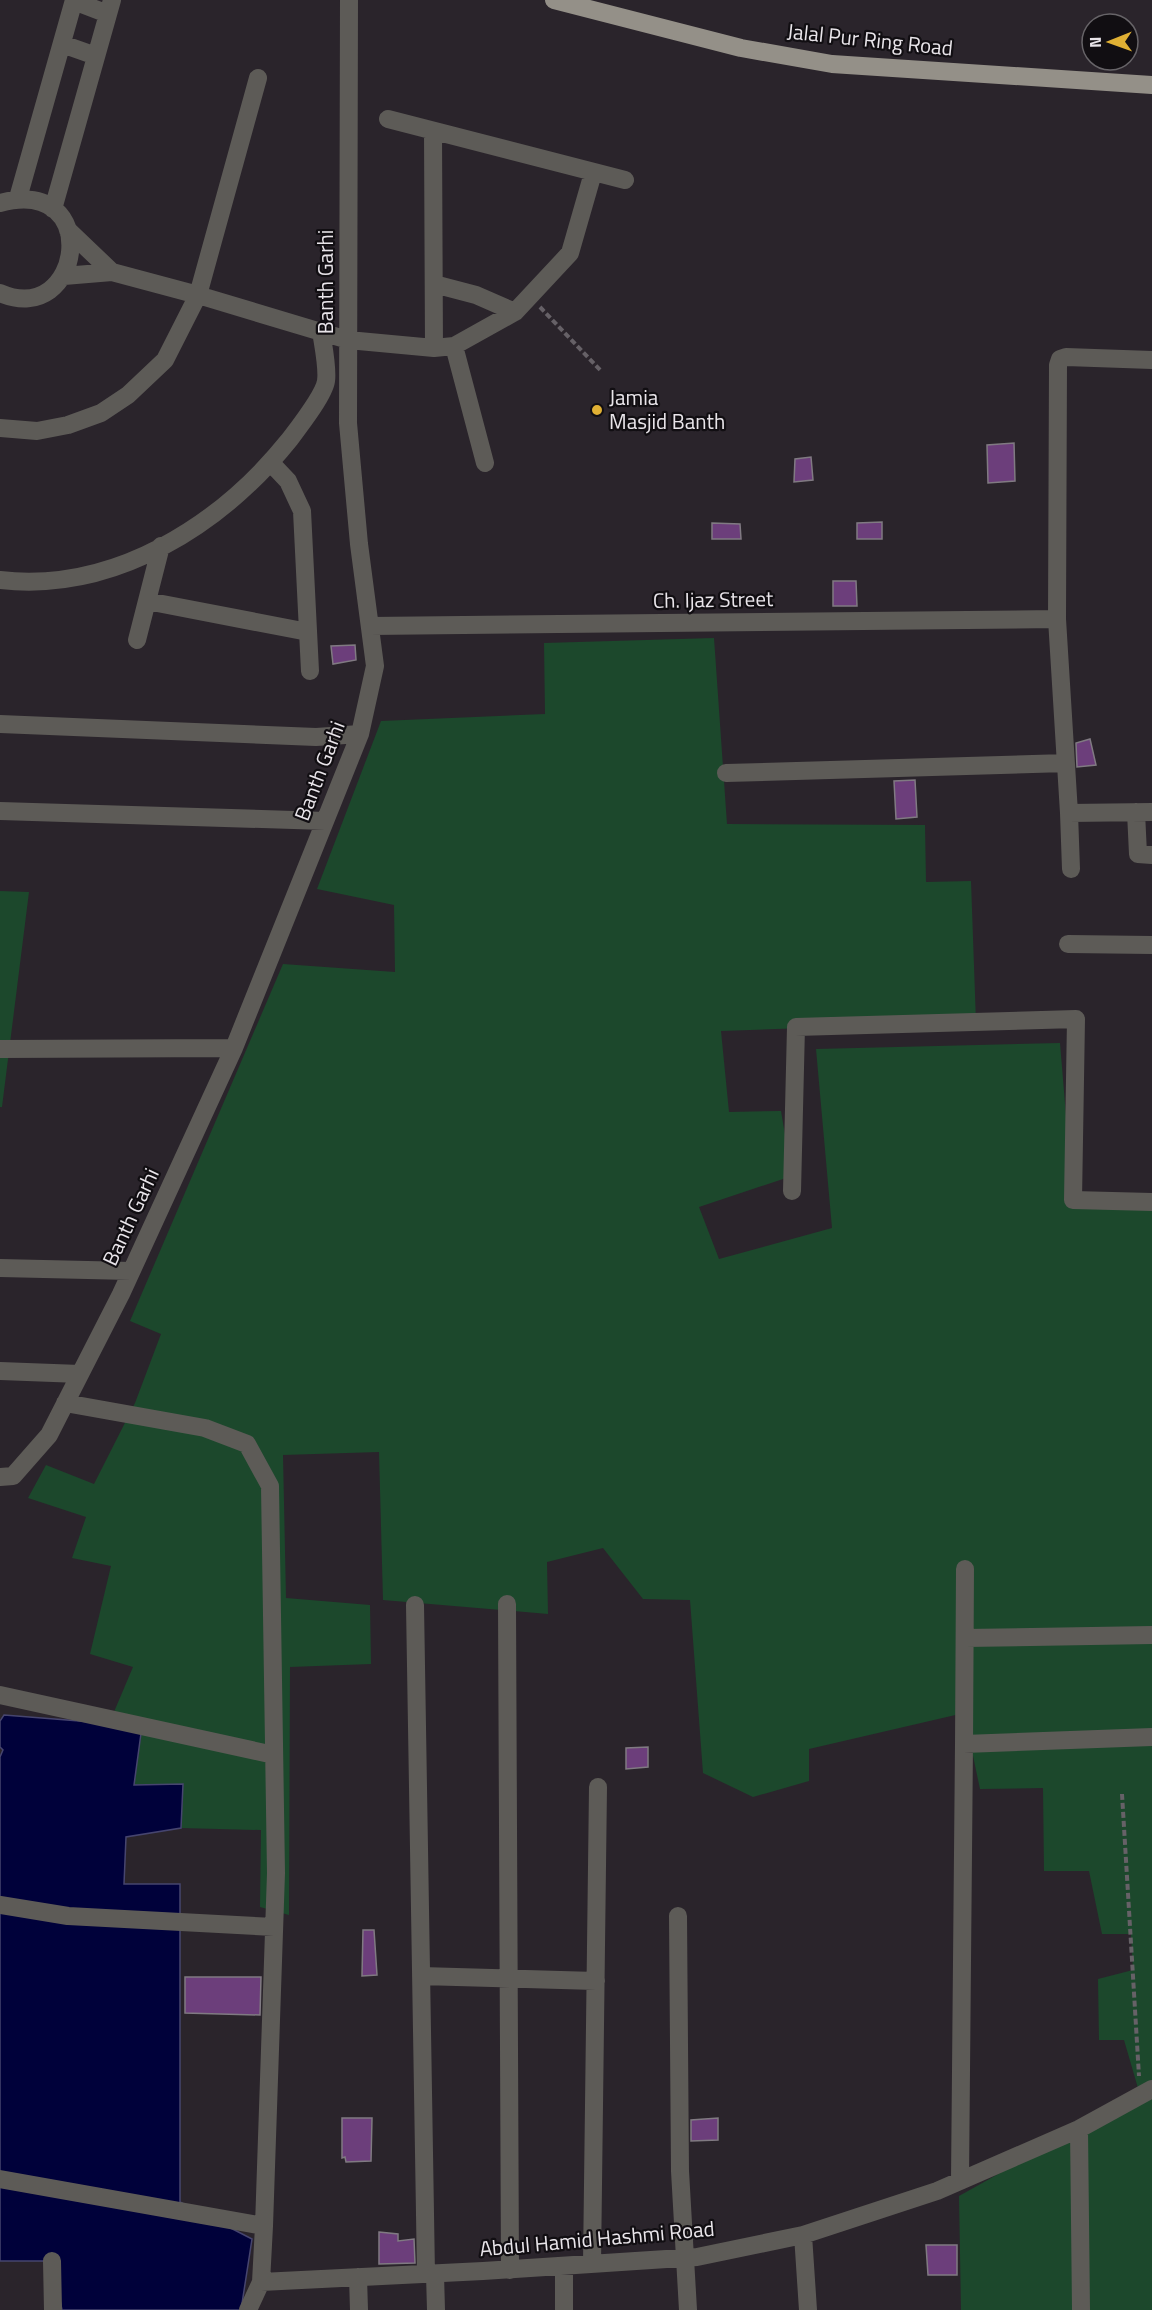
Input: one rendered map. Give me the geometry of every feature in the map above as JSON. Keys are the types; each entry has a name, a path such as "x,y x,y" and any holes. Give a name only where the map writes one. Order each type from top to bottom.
{"main road":[{"name":"Jalal Pur Ring Road","path":"554,0 741,48 832,64 1152,85"}],"street":[{"name":"Banth Garhi","path":"0,1477 13,1476 48,1435 131,1271 234,1048 360,734 375,666 359,544 348,423 349,0"},
{"path":"18,198 74,1 110,7 53,209"},
{"path":"62,44 96,56"},
{"path":"0,428 37,430 68,424 100,413 128,395 165,360 198,295 258,78"},
{"path":"388,119 624,180"},
{"path":"433,132 434,348"},
{"path":"64,276 112,272 348,340 434,348 454,346 515,312 570,253 593,172"},
{"path":"0,202 31,198 53,209 69,230 112,272"},
{"path":"0,293 11,298 31,298 49,290 64,276 70,262 72,246 69,230"},
{"path":"434,284 476,295 515,312"},
{"path":"0,580 17,582 58,580 92,574 137,559 190,531 231,501 271,463 304,421 327,382 321,331"},
{"path":"454,346 485,463"},
{"path":"1071,869 1057,619 1060,359 1066,357 1152,360"},
{"path":"271,463 288,481 302,511 310,670"},
{"path":"137,640 162,546"},
{"path":"147,601 308,632"},
{"name":"Ch. Ijaz Street","path":"370,626 1057,619"},
{"path":"0,724 316,737 360,734"},
{"path":"726,773 1066,763"},
{"path":"0,810 325,821"},
{"path":"1069,813 1144,812 1138,854 1152,855"},
{"path":"1068,944 1152,945"},
{"path":"792,1191 796,1027 1076,1019 1073,1200 1152,1202"},
{"path":"0,1049 234,1048"},
{"path":"0,1268 131,1271"},
{"path":"0,1371 80,1374"},
{"path":"65,1403 205,1428 247,1444 270,1486 276,1873 261,2282 248,2310"},
{"path":"960,2180 965,1569"},
{"path":"507,1604 510,2270"},
{"path":"415,1605 421,1977 430,2274 436,2310"},
{"path":"965,1638 1152,1635"},
{"path":"0,1695 274,1755"},
{"path":"964,1744 1152,1737"},
{"path":"592,2264 598,1787"},
{"path":"0,1905 68,1916 274,1927"},
{"path":"678,1916 680,2159 688,2310"},
{"path":"421,1977 596,1980"},
{"name":"Abdul Hamid Hashmi Road","path":"261,2282 510,2270 686,2258 803,2235 937,2191 1079,2129 1146,2092"},
{"path":"1079,2129 1081,2310"},
{"path":"0,2179 264,2226"},
{"path":"803,2235 808,2310"},
{"path":"52,2260 53,2310"},
{"path":"564,2266 564,2310"},
{"path":"358,2277 359,2310"}],"path":[{"path":"530,296 602,372"},
{"path":"1122,1794 1146,2092"}],"green space":[{"path":"714,638 727,824 925,825 926,882 971,881 976,1022 721,1031 729,1112 781,1111 792,1176 699,1207 719,1259 832,1228 816,1049 1060,1043 1073,1200 1152,1202 1152,2310 961,2310 959,2196 1140,2095 1124,2040 1099,2040 1098,1979 1133,1970 1131,1934 1102,1934 1089,1871 1044,1871 1043,1788 980,1789 964,1713 809,1749 809,1781 753,1797 703,1773 690,1600 643,1599 603,1548 547,1562 548,1614 383,1600 379,1452 283,1455 286,1598 370,1605 371,1664 290,1667 289,1915 260,1907 261,1830 181,1828 183,1784 134,1785 142,1726 111,1719 133,1667 90,1654 111,1566 72,1558 86,1517 28,1498 46,1465 94,1484 135,1403 161,1334 130,1321 283,964 395,972 394,905 317,889 381,721 545,714 544,643"},
{"path":"0,891 29,892 2,1107 0,1107"}],"shaded area":[{"path":"4,1715 142,1726 134,1785 183,1784 181,1828 126,1837 124,1884 180,1884 180,2202 252,2239 241,2310 62,2310 52,2261 0,2261 0,1757 3,1750 0,1747 0,1721"}],"building":[{"path":"1014,443 1015,481 988,483 987,445"},
{"path":"811,457 813,480 794,482 795,459"},
{"path":"882,522 882,539 857,539 857,523"},
{"path":"712,523 740,524 741,539 712,539"},
{"path":"833,581 856,581 857,606 833,606"},
{"path":"355,645 356,660 333,664 331,646"},
{"path":"1090,739 1096,765 1077,767 1076,743"},
{"path":"915,780 917,817 896,819 894,781"},
{"path":"648,1747 648,1767 626,1769 626,1748"},
{"path":"363,1930 374,1930 377,1975 362,1976"},
{"path":"185,1977 261,1977 260,2015 185,2013"},
{"path":"342,2118 372,2118 371,2161 346,2162 345,2157 342,2158"},
{"path":"718,2118 718,2140 691,2141 691,2120"},
{"path":"379,2232 398,2234 398,2241 414,2239 415,2263 379,2264"},
{"path":"926,2245 957,2245 957,2275 928,2275"}],"place":[{"name":"Jamia Masjid Banth","path":"597,410"}]}
